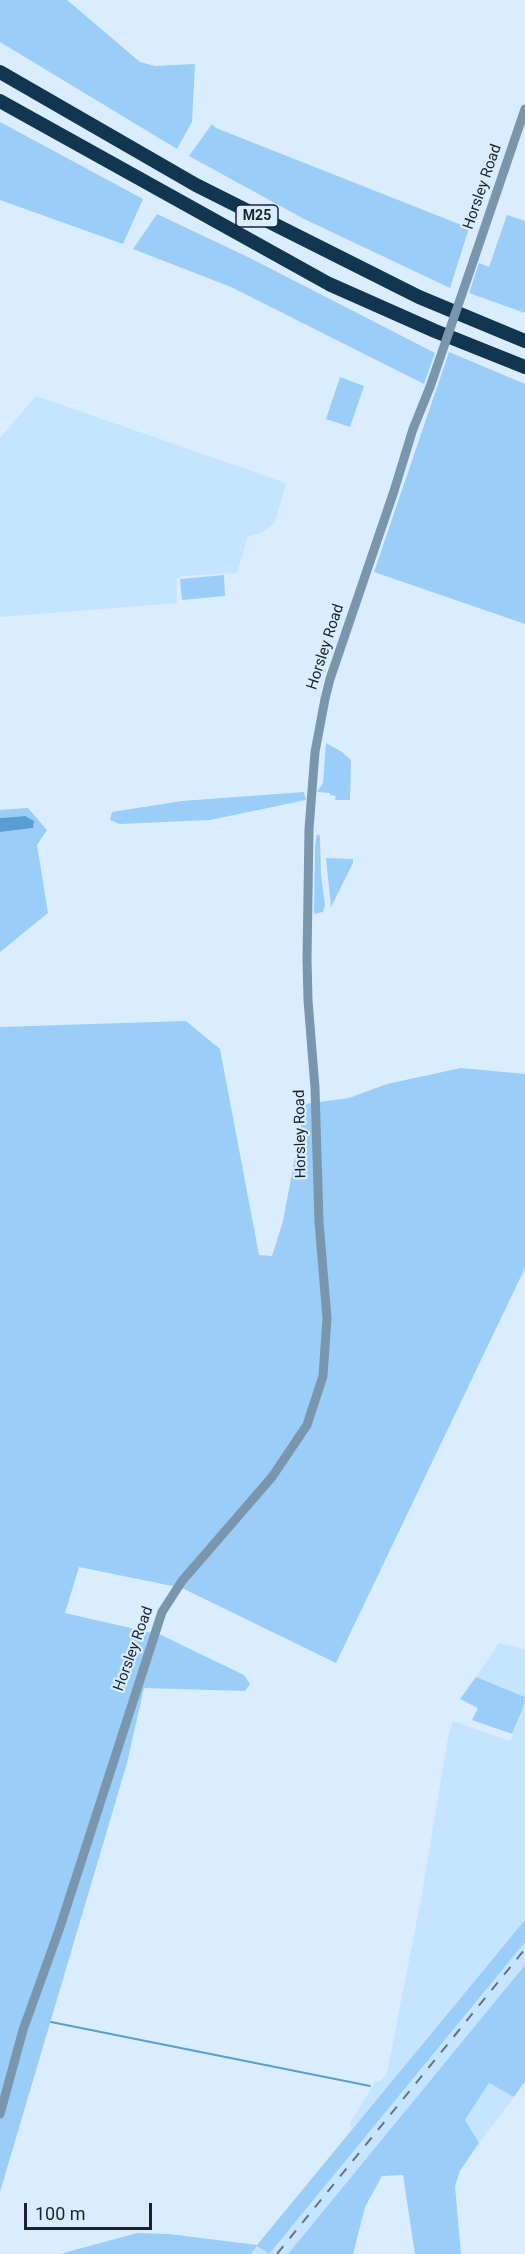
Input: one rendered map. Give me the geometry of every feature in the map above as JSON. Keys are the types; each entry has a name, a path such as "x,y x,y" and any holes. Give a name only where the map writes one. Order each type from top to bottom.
{"highway":[{"name":"M25","path":"0,72 216,196 419,297 525,341"},
{"name":"M25","path":"0,101 329,284 525,367"}],"street":[{"name":"Horsley Road","path":"0,2114 23,2030 59,1930 162,1612 182,1581 272,1477 307,1425 323,1377 327,1318 319,1222 315,1079 307,959 309,829 315,752 330,679 413,429 430,387 525,109"}],"shaded area":[{"path":"0,0 67,0 140,62 155,66 195,64 192,122 177,149 0,42"},
{"path":"0,122 143,199 123,244 0,200"},
{"path":"212,124 216,128 469,228 450,288 304,219 189,156"},
{"path":"157,214 250,258 435,353 424,384 231,287 133,249"},
{"path":"507,215 525,221 525,313 469,293 479,263 489,267"},
{"path":"449,352 525,384 525,624 374,572"},
{"path":"340,377 364,386 350,427 326,419"},
{"path":"36,396 286,483 275,522 262,533 248,536 237,573 183,576 177,579 177,603 0,617 0,438"},
{"path":"224,575 225,596 182,600 180,579"},
{"path":"326,743 351,760 350,800 335,800 336,796 330,793 317,792 323,783"},
{"path":"304,792 306,800 210,820 120,824 110,820 112,812 182,801"},
{"path":"28,808 47,830 37,845 48,913 0,952 0,832 32,828 25,816 0,818 0,810"},
{"path":"25,816 34,821 33,828 0,832 0,818"},
{"path":"317,834 320,836 321,875 325,905 323,912 314,914 315,846"},
{"path":"326,858 353,859 331,907"},
{"path":"186,1021 220,1049 259,1255 272,1256 283,1221 305,1104 349,1098 387,1084 461,1068 525,1074 525,1268 336,1663 182,1588 79,1567 65,1613 161,1635 244,1675 250,1684 245,1691 144,1688 127,1763 0,2192 0,1027"},
{"path":"499,1643 525,1649 525,1697 476,1677"},
{"path":"476,1677 525,1697 512,1734 472,1720 478,1708 460,1699"},
{"path":"525,1697 525,1965 288,2254 251,2254 352,2129 350,2123 375,2082 380,2081 387,2073 421,1899 448,1737 453,1721 510,1741"},
{"path":"525,1920 525,1942 269,2254 257,2246 251,2254 60,2254 137,2233 169,2234 257,2245"},
{"path":"525,1965 525,2081 514,2097 489,2083 465,2120 479,2143 460,2171 455,2186 461,2254 415,2254 403,2175 382,2176 365,2207 353,2254 288,2254"},
{"path":"489,2083 514,2097 479,2143 465,2120"}],"waterway":[{"path":"51,2022 370,2086"}],"railway":[{"path":"277,2254 525,1949"}]}
